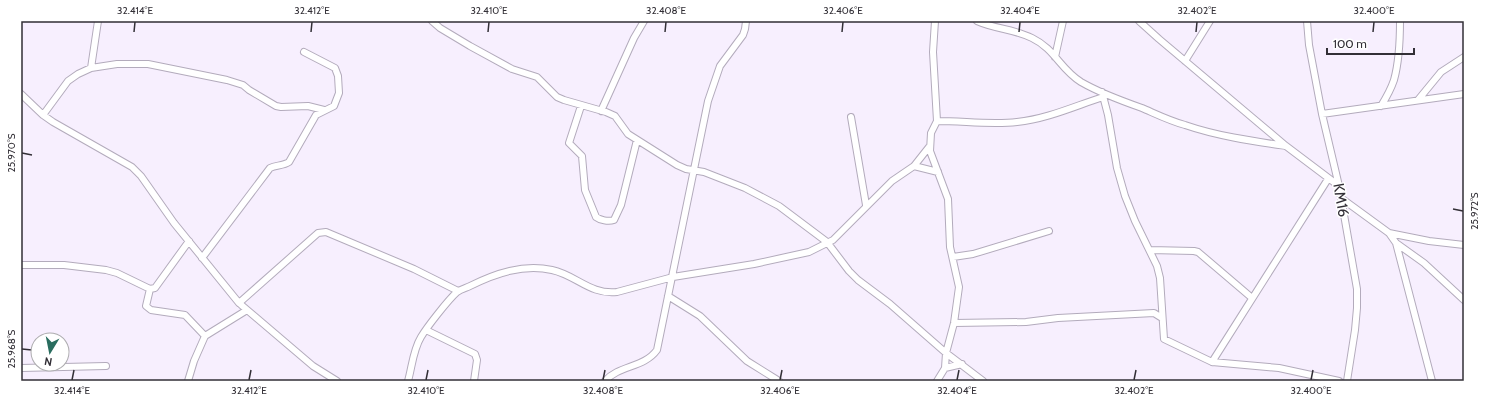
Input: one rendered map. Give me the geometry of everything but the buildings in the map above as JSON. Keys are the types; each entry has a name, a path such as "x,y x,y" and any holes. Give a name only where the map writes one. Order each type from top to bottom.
{"street":[{"path":"91,68 98,21"},
{"path":"432,21 440,28 512,69 537,77 557,97 573,104 615,116 628,134 678,165 686,169 704,172 745,188 779,206 827,242 849,271 858,280 890,304 946,352 983,381"},
{"path":"601,111 634,38 644,21"},
{"path":"605,381 616,372 645,361 653,356 657,350 660,342 679,240 708,100 720,66 743,35 746,21"},
{"path":"935,21 933,52 937,121 931,134 929,147 948,199 950,247 959,288 954,324 946,352 945,368 937,381"},
{"path":"977,21 1022,34 1046,46 1076,79 1102,94 1183,125 1249,141 1286,146"},
{"path":"1056,57 1063,21"},
{"path":"1140,21 1286,146 1339,186"},
{"path":"1185,61 1210,21"},
{"name":"KM16","path":"1308,21 1309,45 1322,114 1339,186 1357,289 1355,330 1348,381"},
{"path":"1381,106 1390,90 1396,69 1400,21"},
{"path":"202,258 270,168 289,162 316,114 334,106 339,92 338,76 335,68 304,52"},
{"path":"1418,100 1441,72 1464,57"},
{"path":"43,115 68,81 78,74 91,68 117,64 148,64 169,68 240,84 276,106 308,106 324,110"},
{"path":"21,94 43,115 132,167 141,176 189,241 238,303 313,366 337,381"},
{"path":"937,121 988,123 1018,122 1050,115 1102,94"},
{"path":"1102,94 1108,115 1117,168 1125,196 1135,221 1157,266 1160,278 1164,340 1212,362 1279,368 1339,381"},
{"path":"1322,114 1464,94"},
{"path":"581,106 569,143 582,156 586,195 596,217 599,219 614,220 619,210 636,140"},
{"path":"851,117 866,205"},
{"path":"408,381 418,342 426,330 458,291 489,276 528,268 553,270 587,287 608,293 673,277 754,264 809,252 833,240 866,205 892,181 914,166 929,147"},
{"path":"914,166 938,172"},
{"path":"1212,362 1328,179"},
{"path":"1341,198 1389,234 1396,243 1424,263 1464,300"},
{"path":"953,257 972,254 1049,231"},
{"path":"238,303 318,233 326,232 414,269 458,291"},
{"path":"1389,234 1429,241 1464,244"},
{"path":"21,265 64,266 106,270 117,273 150,289 155,288 189,241"},
{"path":"1396,243 1432,381"},
{"path":"1150,250 1198,252 1252,298"},
{"path":"150,289 146,306 147,308 150,310 185,315 206,336"},
{"path":"668,296 700,316 747,361 779,381"},
{"path":"1154,313 1161,305"},
{"path":"188,381 194,361 206,336 247,310"},
{"path":"954,324 1026,322 1058,318 1154,313 1162,318"},
{"path":"426,330 475,354 476,360 474,381"},
{"path":"945,368 962,364"},
{"path":"21,368 106,366"}]}
